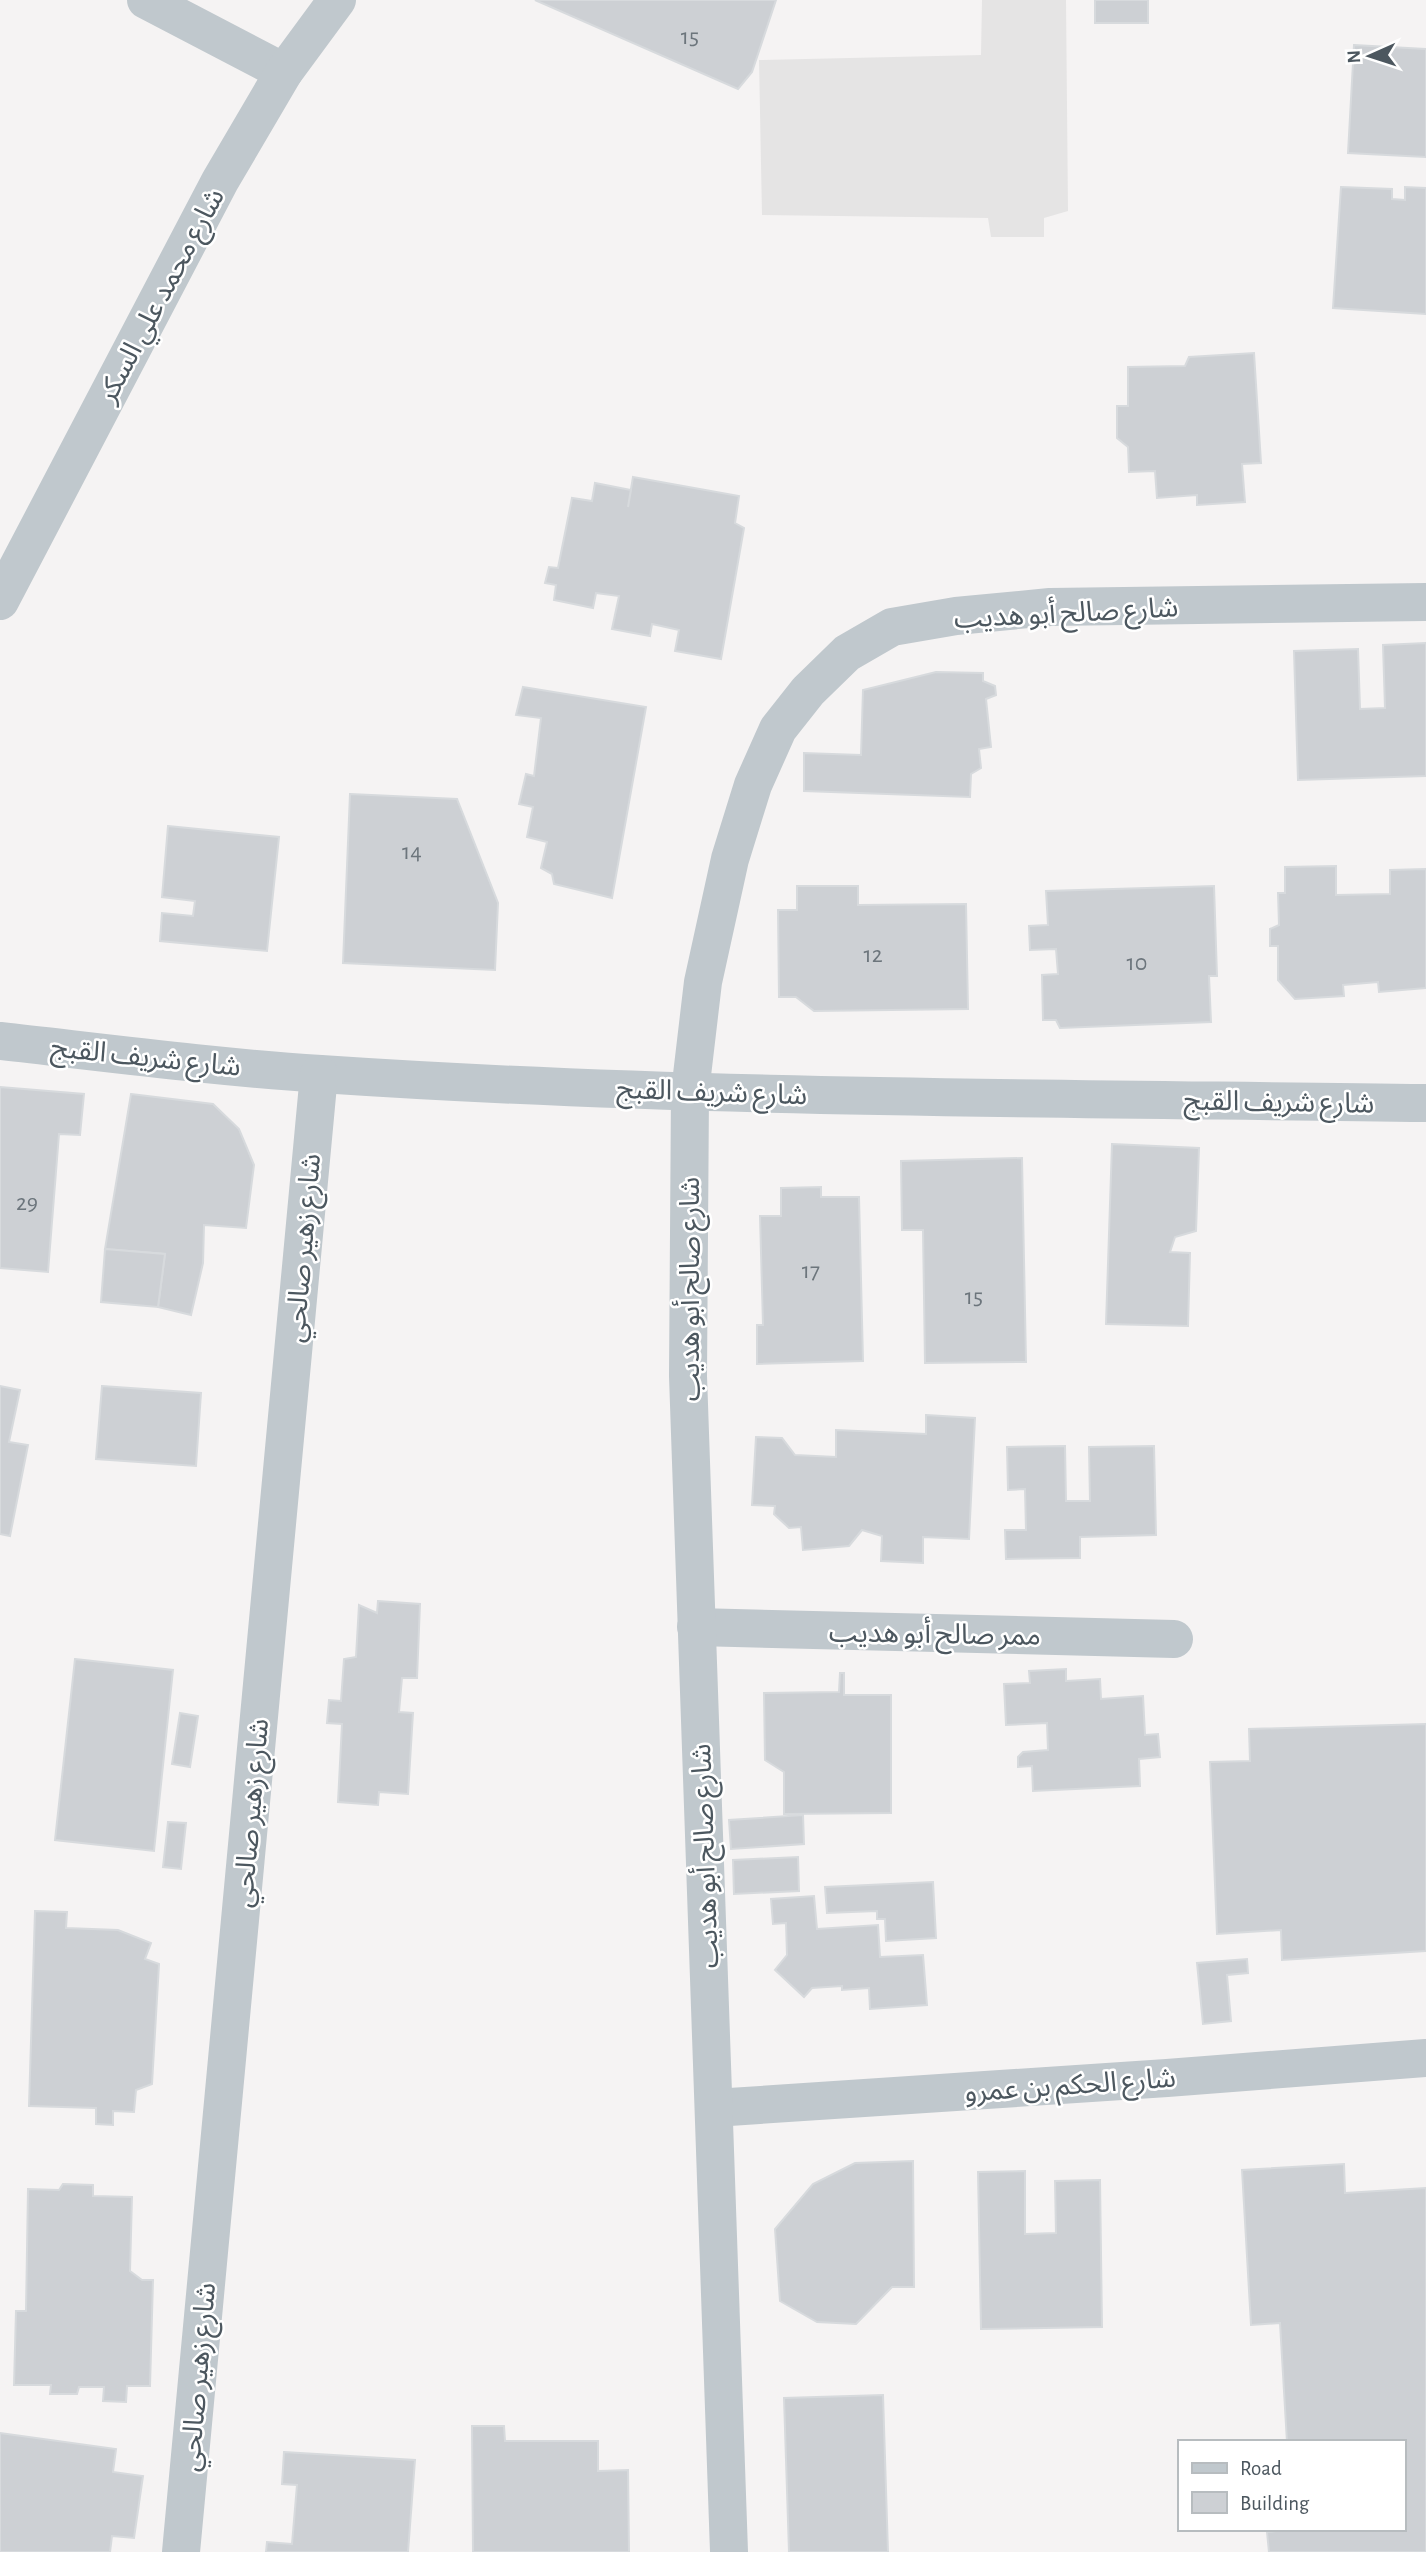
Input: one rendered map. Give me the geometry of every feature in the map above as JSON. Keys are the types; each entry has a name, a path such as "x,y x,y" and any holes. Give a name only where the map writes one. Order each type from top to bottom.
{"street":[{"path":"146,0 284,72"},
{"name":"شارع محمد علي السكر","path":"0,601 220,181 284,72 337,0"},
{"name":"شارع صالح أبو هديب","path":"729,2552 688,1376 690,1092 703,982 730,859 753,785 778,729 808,691 847,653 892,627 956,616 1050,607 1426,602"},
{"name":"شارع شريف القبج","path":"0,1041 319,1074 690,1092 1426,1103"},
{"name":"شارع زهير صالحي","path":"181,2552 319,1074"},
{"name":"ممر صالح أبو هديب","path":"696,1627 1174,1639"},
{"name":"شارع الحكم بن عمرو","path":"714,2108 1426,2058"}],"shaded area":[{"path":"982,0 1066,0 1068,211 1044,218 1044,237 991,237 988,218 762,215 759,60 981,55"}],"building":[{"path":"535,0 776,0 752,72 738,89"},
{"path":"1095,0 1148,0 1148,23 1095,23"},
{"path":"1354,45 1426,49 1426,157 1348,153"},
{"path":"1341,187 1392,189 1392,199 1405,200 1405,187 1426,188 1426,314 1333,308"},
{"path":"1254,353 1261,463 1242,464 1245,502 1197,505 1197,495 1157,498 1155,471 1129,472 1128,447 1117,438 1117,406 1128,406 1128,367 1185,366 1189,357"},
{"path":"633,477 739,496 735,523 744,528 721,659 675,651 679,630 652,624 650,636 612,629 619,596 596,593 593,608 554,600 556,585 545,583 549,567 558,568 572,498 592,501 595,483 631,490"},
{"path":"1426,643 1426,776 1298,780 1294,651 1358,649 1360,709 1385,708 1383,645"},
{"path":"936,672 983,673 983,681 995,686 996,695 986,699 991,747 979,749 981,768 971,774 970,797 804,791 804,753 861,755 863,690"},
{"path":"523,687 646,707 612,898 554,884 552,874 541,868 547,842 527,837 533,807 519,804 526,774 534,776 541,718 516,715"},
{"path":"350,794 457,799 498,903 495,970 343,963"},
{"path":"168,826 279,837 267,951 160,941 162,913 193,916 195,901 162,897"},
{"path":"1336,866 1336,895 1390,894 1390,870 1426,869 1426,988 1379,992 1378,982 1343,985 1344,996 1295,999 1278,980 1278,946 1270,946 1270,929 1279,925 1278,893 1285,893 1285,867"},
{"path":"797,886 858,886 858,905 966,904 968,1009 814,1011 796,997 779,997 778,910 797,910"},
{"path":"1214,886 1217,976 1209,976 1211,1022 1060,1028 1056,1020 1043,1020 1042,975 1058,974 1056,949 1030,950 1029,926 1048,925 1046,891"},
{"path":"0,1087 84,1094 80,1135 59,1134 48,1272 0,1268"},
{"path":"131,1094 213,1104 239,1129 254,1165 246,1228 204,1225 203,1263 191,1315 158,1307 165,1254 105,1249"},
{"path":"1112,1144 1199,1148 1196,1231 1175,1237 1170,1252 1190,1253 1188,1326 1106,1324"},
{"path":"1022,1158 1026,1362 925,1363 923,1230 902,1230 901,1161"},
{"path":"821,1187 821,1197 859,1197 863,1361 757,1364 757,1325 763,1325 760,1216 781,1216 781,1188"},
{"path":"105,1249 165,1254 158,1307 101,1302"},
{"path":"0,1386 20,1390 9,1442 28,1445 10,1536 0,1534"},
{"path":"102,1386 201,1393 196,1466 96,1459"},
{"path":"926,1415 975,1418 969,1539 923,1537 923,1563 881,1561 882,1536 862,1530 849,1546 803,1550 801,1527 789,1528 774,1514 775,1506 752,1505 756,1437 782,1438 795,1455 836,1457 836,1430 926,1434"},
{"path":"1065,1446 1066,1501 1090,1501 1089,1447 1154,1446 1156,1535 1080,1537 1080,1558 1006,1559 1005,1530 1026,1530 1025,1489 1008,1490 1007,1447"},
{"path":"378,1601 420,1604 417,1678 402,1678 399,1712 413,1713 408,1794 379,1792 378,1805 338,1802 342,1724 327,1723 329,1700 341,1701 344,1659 356,1657 359,1605 377,1613"},
{"path":"75,1659 173,1670 154,1851 55,1840"},
{"path":"1066,1669 1066,1681 1100,1679 1101,1699 1143,1696 1145,1735 1158,1734 1160,1757 1139,1759 1140,1786 1033,1791 1032,1766 1018,1767 1018,1757 1023,1752 1048,1750 1047,1723 1006,1725 1004,1684 1030,1683 1029,1671"},
{"path":"840,1673 844,1673 844,1695 891,1695 891,1813 784,1814 784,1772 765,1760 764,1693 839,1692"},
{"path":"180,1713 198,1716 190,1767 172,1764"},
{"path":"1426,1724 1426,1951 1282,1960 1281,1930 1217,1934 1210,1762 1250,1761 1249,1729"},
{"path":"803,1815 804,1844 731,1849 729,1820"},
{"path":"168,1822 186,1823 181,1869 163,1867"},
{"path":"798,1857 799,1891 734,1894 733,1860"},
{"path":"933,1882 936,1938 886,1941 885,1919 877,1919 877,1911 827,1913 825,1887"},
{"path":"814,1896 817,1929 878,1925 880,1957 923,1955 927,2005 870,2009 869,1988 842,1990 842,1986 812,1988 804,1997 775,1970 787,1955 786,1923 773,1924 771,1899"},
{"path":"35,1911 67,1912 66,1928 118,1930 151,1943 145,1959 159,1964 152,2084 136,2090 134,2112 113,2111 113,2125 96,2124 96,2108 29,2106"},
{"path":"1247,1959 1248,1973 1227,1975 1231,2021 1203,2024 1197,1963"},
{"path":"913,2161 914,2287 892,2287 856,2324 817,2322 780,2301 775,2229 813,2184 855,2163"},
{"path":"1344,2164 1345,2193 1426,2188 1426,2552 1269,2552 1267,2532 1405,2531 1405,2440 1287,2440 1280,2323 1251,2325 1242,2170"},
{"path":"1025,2171 1025,2234 1056,2233 1055,2181 1100,2180 1102,2327 981,2329 978,2172"},
{"path":"63,2184 93,2185 93,2196 132,2197 130,2271 142,2280 153,2280 150,2386 127,2386 126,2402 103,2401 104,2387 79,2387 77,2394 50,2394 51,2385 14,2385 16,2311 26,2311 28,2189 59,2190"},
{"path":"883,2395 888,2552 789,2552 784,2398"},
{"path":"472,2426 504,2426 505,2441 598,2441 598,2471 628,2470 629,2552 473,2552"},
{"path":"0,2433 116,2449 113,2472 143,2476 134,2538 112,2536 110,2552 0,2552"},
{"path":"284,2452 415,2460 408,2552 266,2552 267,2542 292,2544 297,2485 282,2484"}]}
